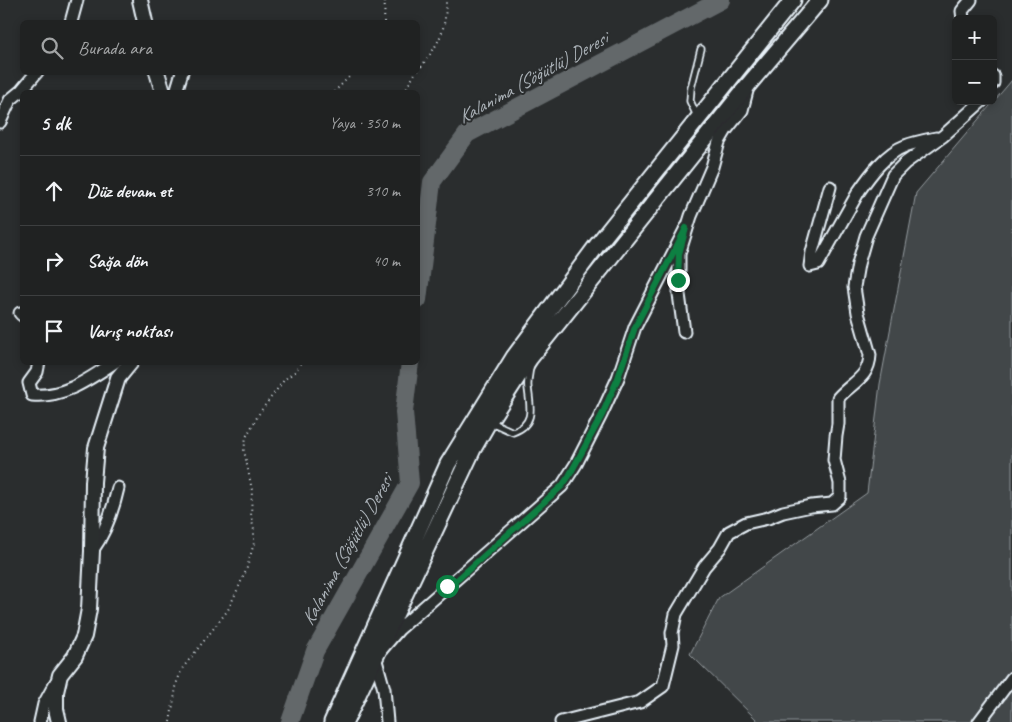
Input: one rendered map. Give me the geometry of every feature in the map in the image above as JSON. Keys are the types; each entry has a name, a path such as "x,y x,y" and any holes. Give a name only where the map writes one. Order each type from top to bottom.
{"main road":[{"path":"332,722 448,464 514,357 598,244 793,0"},
{"path":"345,722 473,448 530,358 748,85 820,0"}],"street":[{"path":"72,20 78,0"},
{"path":"140,0 145,20"},
{"path":"962,15 962,11 971,0"},
{"path":"22,90 34,75"},
{"path":"158,75 162,90"},
{"path":"177,90 181,75"},
{"path":"387,722 384,689 375,657 399,629 562,486 569,476 592,434 618,378 635,327 686,228 712,167 719,142 742,110 748,85"},
{"path":"0,122 10,100 20,92"},
{"path":"561,722 640,702 663,686 674,645 672,633 676,614 729,532 746,523 783,512 832,504 840,497 840,483 834,460 838,424 838,398 861,378 867,371 870,361 858,313 854,287 866,236 893,175 905,163 943,136 978,105"},
{"path":"830,187 810,266 818,264 859,191 893,153 904,146 943,136"},
{"path":"684,332 678,268 679,254 686,228"},
{"path":"38,365 37,372 29,383 32,395 46,396 72,389 110,365"},
{"path":"40,722 44,704 60,675 75,656 84,636 89,609 93,482 96,448 118,378 129,365"},
{"path":"92,551 106,528 118,488"},
{"path":"59,722 56,700 60,675"},
{"path":"979,722 1012,678"}],"lane":[{"path":"698,118 690,101 691,88 701,49"},
{"path":"489,421 514,432 522,429 530,416 531,400 528,386 530,358"}],"path":[{"path":"384,20 385,0"},
{"path":"420,68 442,36 445,24 446,0"},
{"path":"336,90 351,75"},
{"path":"405,90 415,75"},
{"path":"170,722 177,682 182,669 220,623 228,610 246,570 254,543 252,490 244,450 246,437 260,412 285,379 296,371 299,365"}],"shaded area":[{"path":"1012,80 1012,722 759,722 690,654 719,598 867,493 880,384 916,193 991,105 997,105 997,98"}],"waterway":[{"name":"Kalanima (Söğütlü) Deresi","path":"420,283 432,182 467,134 721,0"},
{"name":"Kalanima (Söğütlü) Deresi","path":"290,722 315,651 410,483 404,412 410,365"}],"route":[{"path":"447,586 458,579 562,486 569,476 607,403 623,365 635,327 686,228 679,254 678,280"}]}
